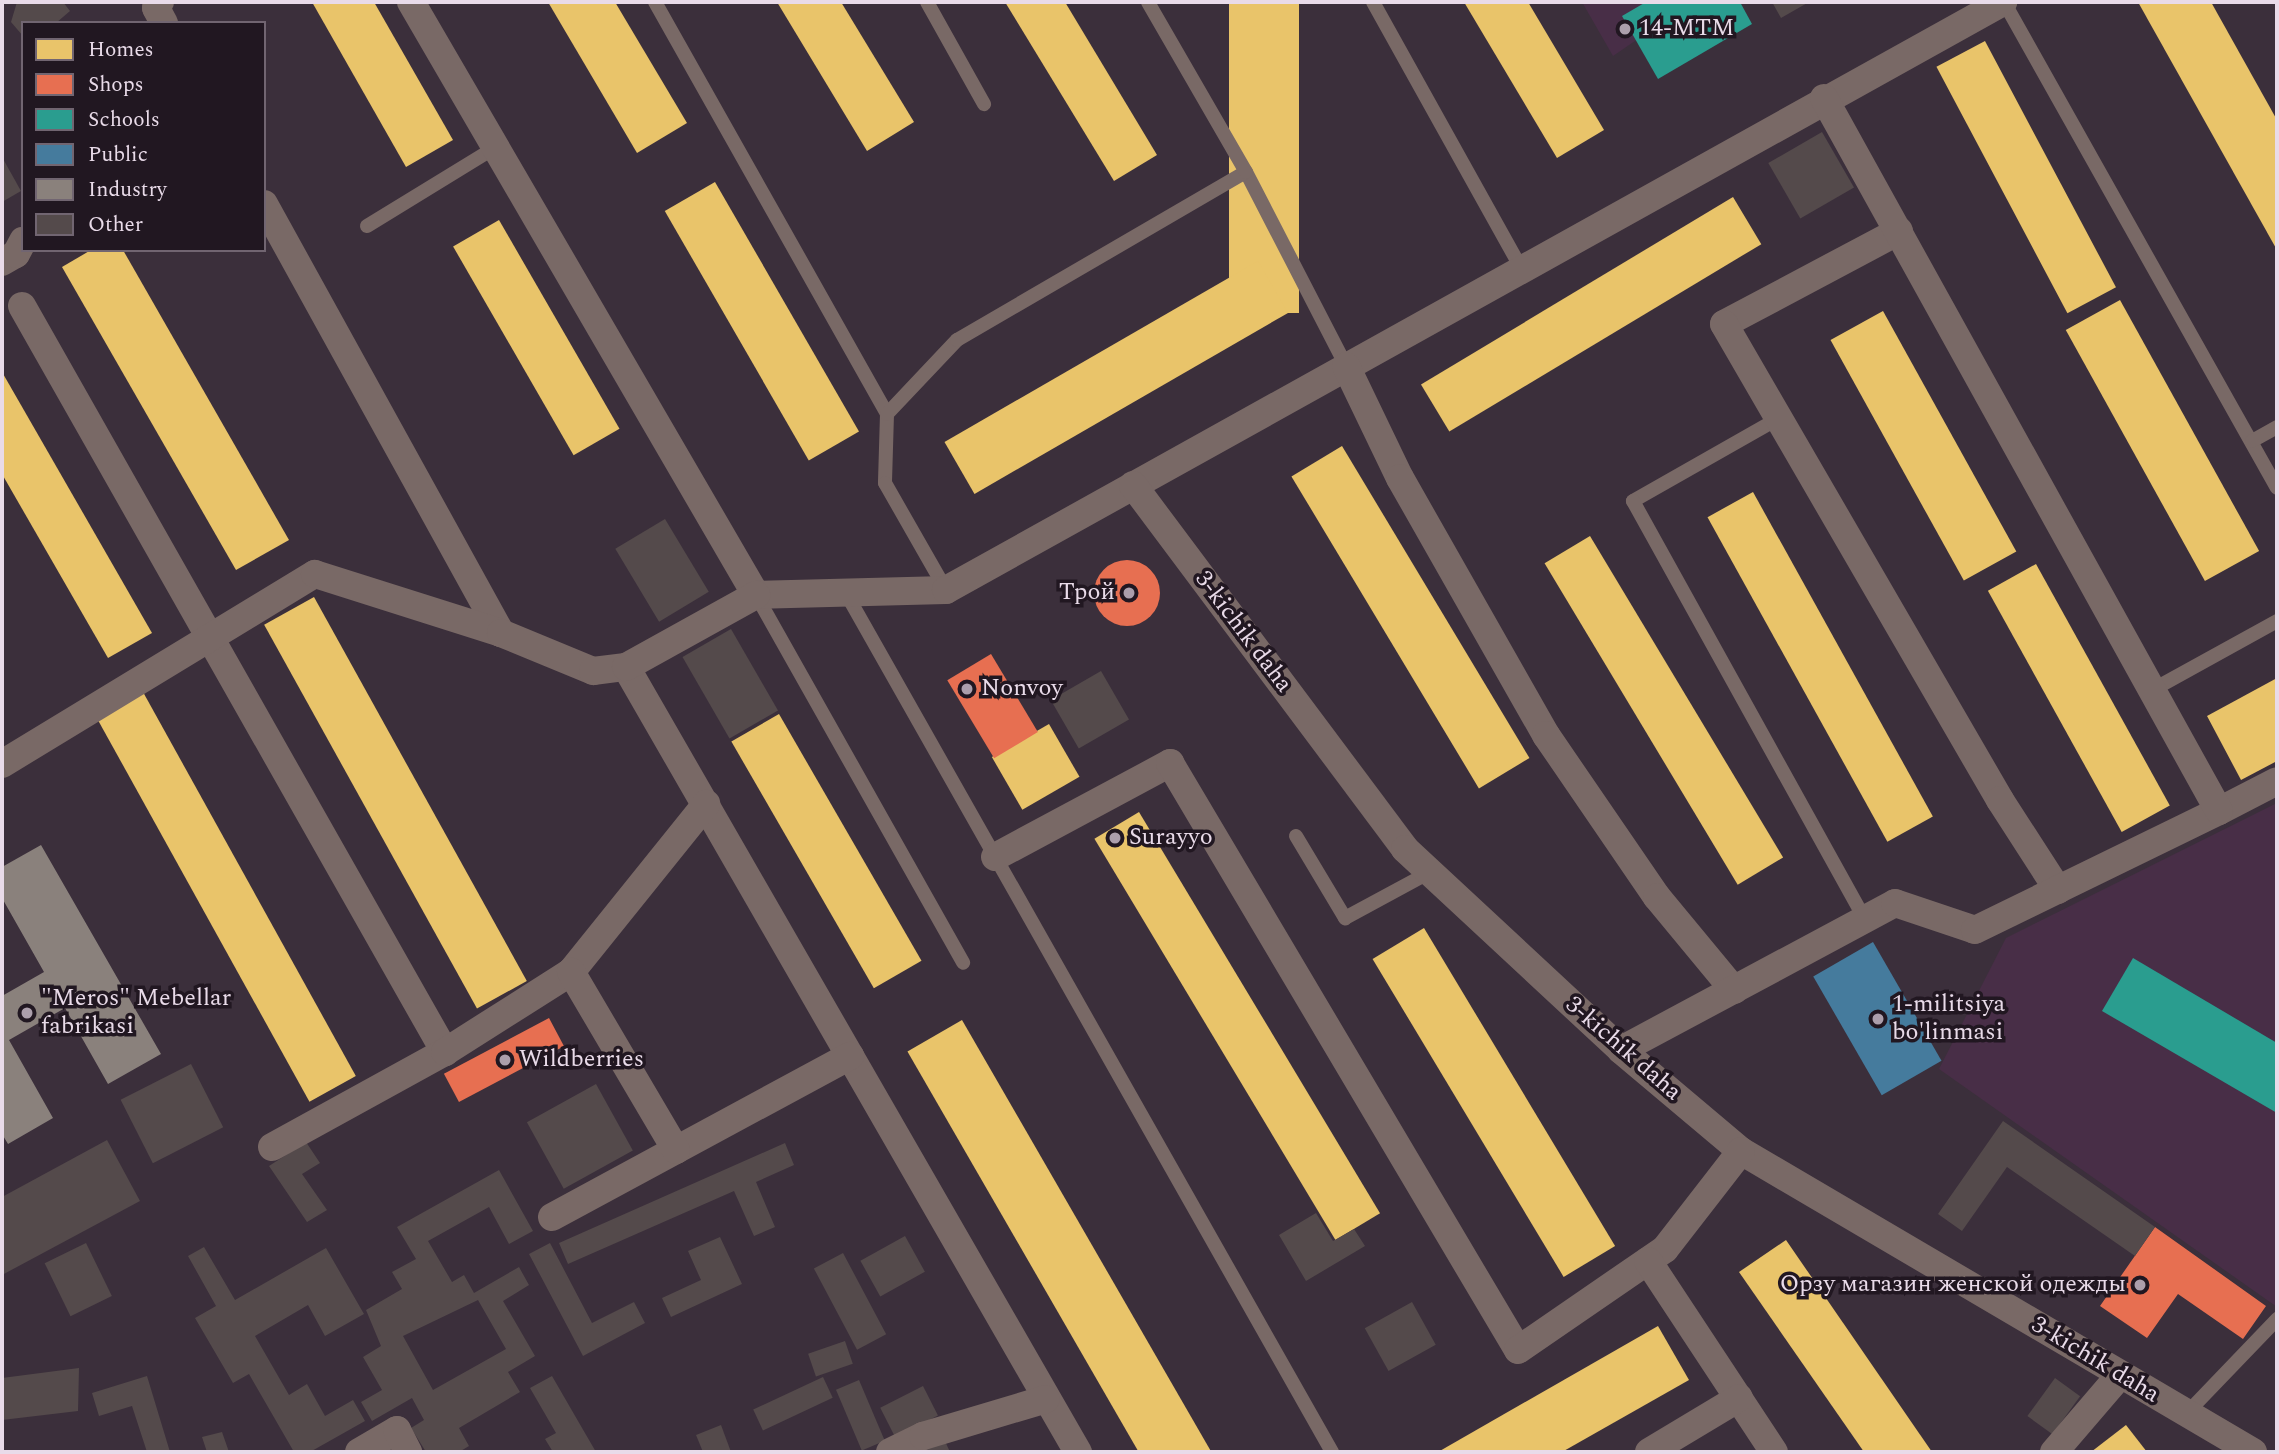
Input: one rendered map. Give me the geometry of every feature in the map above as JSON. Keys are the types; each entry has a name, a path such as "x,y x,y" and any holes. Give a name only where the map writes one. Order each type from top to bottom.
{"street":[{"path":"411,2 756,595"},
{"path":"2,764 315,574 501,633 593,671 625,667 756,595 847,595 946,590 1824,97 2004,2"},
{"path":"1824,97 2154,689 2219,811"},
{"path":"266,208 501,633"},
{"path":"1899,231 1724,324 2000,800 2058,890"},
{"path":"2,262 16,254 21,245"},
{"path":"22,306 445,1052"},
{"path":"1346,366 1400,478 1546,735 1657,897 1734,990"},
{"name":"3-kichik daha","path":"1133,485 1405,849 1620,1051 1741,1151 2253,1452"},
{"path":"625,667 1078,1452"},
{"path":"996,857 1170,762 1518,1350 1665,1249 1741,1151"},
{"path":"1620,1051 1895,903 1975,930 2277,780"},
{"path":"272,1147 445,1052 571,972 706,804"},
{"path":"571,972 676,1150"},
{"path":"552,1217 850,1056"},
{"path":"1648,1261 1774,1452"},
{"path":"2054,1452 2120,1375"},
{"path":"1649,1452 1739,1398"},
{"path":"890,1452 923,1436 1046,1399"},
{"path":"359,1452 397,1430 408,1452"}],"lane":[{"path":"655,2 887,414 885,483 946,590"},
{"path":"927,2 984,104"},
{"path":"1148,2 1246,172 1346,366"},
{"path":"1373,2 1521,268"},
{"path":"2004,2 2277,488"},
{"path":"367,226 496,147"},
{"path":"887,414 957,340 1246,172"},
{"path":"1779,418 1633,501 1864,920"},
{"path":"2252,441 2277,427"},
{"path":"756,595 962,963"},
{"path":"847,595 1332,1452"},
{"path":"2154,689 2277,621"},
{"path":"1296,836 1345,918 1430,872"},
{"path":"2186,1414 2277,1319"}],"shaded area":[{"name":"14-МТМ","path":"1582,2 1692,2 1613,56"},
{"path":"2277,803 2277,1307 1939,1069 2006,938"}],"building: Homes":[{"path":"312,2 374,2 453,140 406,167"},
{"path":"548,2 615,2 687,123 637,153"},
{"path":"777,2 841,2 914,122 867,151"},
{"path":"1005,2 1065,2 1157,155 1114,181"},
{"path":"1229,2 1299,2 1299,313 1229,313"},
{"path":"1464,2 1528,2 1604,130 1557,158"},
{"path":"2138,2 2211,2 2277,120 2277,250"},
{"path":"1985,41 2116,287 2067,313 1936,67"},
{"path":"715,182 859,431 809,460 665,211"},
{"path":"1733,197 1761,244 1449,432 1421,384"},
{"path":"499,220 620,429 574,455 453,246"},
{"path":"88,252 124,252 289,540 236,570 62,267"},
{"path":"1258,261 1288,313 974,494 944,442"},
{"path":"2120,300 2259,551 2205,581 2066,330"},
{"path":"1883,311 2016,552 1964,581 1831,340"},
{"path":"2,372 152,633 108,658 2,474"},
{"path":"1342,446 1529,758 1479,788 1291,476"},
{"path":"1753,492 1933,816 1887,842 1708,517"},
{"path":"1590,536 1783,857 1738,885 1545,563"},
{"path":"2036,564 2170,805 2122,832 1988,591"},
{"path":"314,597 527,981 477,1009 264,625"},
{"path":"2277,678 2277,761 2241,780 2207,716"},
{"path":"143,692 356,1076 309,1102 97,718"},
{"path":"779,714 922,961 874,988 731,742"},
{"path":"1049,724 1080,777 1022,810 992,757"},
{"path":"1139,812 1380,1213 1335,1240 1094,839"},
{"path":"1424,928 1615,1246 1564,1277 1373,959"},
{"path":"962,1020 1210,1450 1139,1452 907,1052"},
{"path":"1786,1240 1932,1452 1864,1452 1739,1272"},
{"path":"1658,1326 1689,1380 1562,1452 1438,1452"},
{"path":"2126,1425 2147,1452 2091,1452"}],"building: Shops":[{"path":"1127,560 1140,563 1150,570 1157,580 1160,593 1157,606 1150,616 1140,623 1127,626 1114,623 1104,616 1097,606 1094,593 1097,580 1104,570 1114,563"},
{"path":"991,654 1038,732 994,758 947,680"},
{"name":"Wildberries","path":"549,1018 564,1046 459,1102 444,1074"},
{"path":"2155,1227 2266,1306 2243,1339 2178,1294 2147,1338 2100,1306"}],"building: Schools":[{"path":"1646,2 1740,2 1752,24 1658,79 1622,16"},
{"path":"2133,958 2277,1043 2277,1113 2102,1011"}],"building: Public":[{"name":"1-militsiya bo'linmasi","path":"1873,942 1942,1061 1882,1095 1813,976"}],"building: Industry":[{"path":"41,845 161,1054 108,1084 65,1008 9,1040 53,1118 8,1144 2,1134 2,996 44,972 2,898 2,867"}],"building: Other":[{"path":"17,2 63,2 70,11 58,21 21,21 21,34 11,22"},
{"path":"1772,2 1809,2 1781,18"},
{"path":"1822,132 1854,187 1800,218 1768,163"},
{"path":"2,157 21,191 2,202"},
{"path":"665,519 709,592 659,622 615,549"},
{"path":"731,629 778,710 730,738 683,657"},
{"path":"1101,671 1129,719 1079,748 1051,700"},
{"path":"191,1064 223,1127 153,1163 121,1100"},
{"path":"596,1084 633,1150 564,1189 527,1122"},
{"path":"2003,1121 2155,1227 2135,1256 2007,1167 1962,1231 1938,1214"},
{"path":"107,1140 140,1201 2,1275 2,1197"},
{"path":"306,1142 320,1163 302,1174 327,1210 307,1222 269,1166"},
{"path":"785,1143 794,1165 756,1182 775,1227 754,1236 734,1191 568,1264 559,1243"},
{"path":"499,1170 533,1231 509,1244 489,1207 428,1241 452,1282 464,1275 474,1293 519,1267 529,1285 503,1301 535,1356 508,1372 520,1392 459,1428 469,1446 459,1452 426,1452 411,1428 424,1420 412,1398 372,1421 361,1402 382,1390 363,1357 381,1346 366,1310 402,1289 392,1272 416,1259 397,1227","holes":["478,1300 506,1349 433,1390 403,1336"]},
{"path":"1316,1213 1333,1241 1354,1229 1365,1246 1306,1281 1279,1235"},
{"path":"905,1236 925,1272 880,1297 860,1261"},
{"path":"720,1237 742,1284 671,1317 662,1298 701,1280 688,1251"},
{"path":"86,1243 112,1296 71,1316 45,1263"},
{"path":"550,1243 592,1323 634,1302 645,1323 583,1356 529,1254"},
{"path":"204,1247 235,1300 326,1248 364,1314 325,1336 308,1305 255,1336 289,1395 307,1384 325,1416 353,1400 365,1421 310,1452 294,1452 249,1374 233,1383 195,1318 216,1306 188,1256"},
{"path":"843,1253 886,1334 857,1350 814,1268"},
{"path":"1412,1302 1436,1345 1389,1371 1365,1328"},
{"path":"845,1341 853,1364 816,1376 808,1354"},
{"path":"79,1368 78,1411 2,1420 2,1378"},
{"path":"147,1376 170,1452 147,1452 132,1406 99,1416 92,1393"},
{"path":"552,1376 596,1452 553,1452 545,1439 556,1433 530,1388"},
{"path":"823,1377 833,1398 763,1430 753,1410"},
{"path":"2055,1378 2080,1396 2052,1434 2027,1416"},
{"path":"859,1380 885,1441 862,1451 836,1390"},
{"path":"923,1386 938,1415 895,1437 880,1408"},
{"path":"721,1425 731,1452 703,1452 696,1435"},
{"path":"222,1432 229,1452 207,1452 202,1437"},
{"path":"944,1439 950,1452 916,1452"}],"place":[{"name":"14-МТМ","path":"1625,29"},
{"name":"Трой","path":"1129,593"},
{"name":"Nonvoy","path":"967,689"},
{"name":"Surayyo","path":"1115,838"},
{"name":"\"Meros\" Mebellar fabrikasi","path":"27,1013"},
{"name":"1-militsiya bo'linmasi","path":"1878,1019"},
{"name":"Wildberries","path":"505,1060"},
{"name":"Орзу магазин женской одежды","path":"2140,1285"}]}
